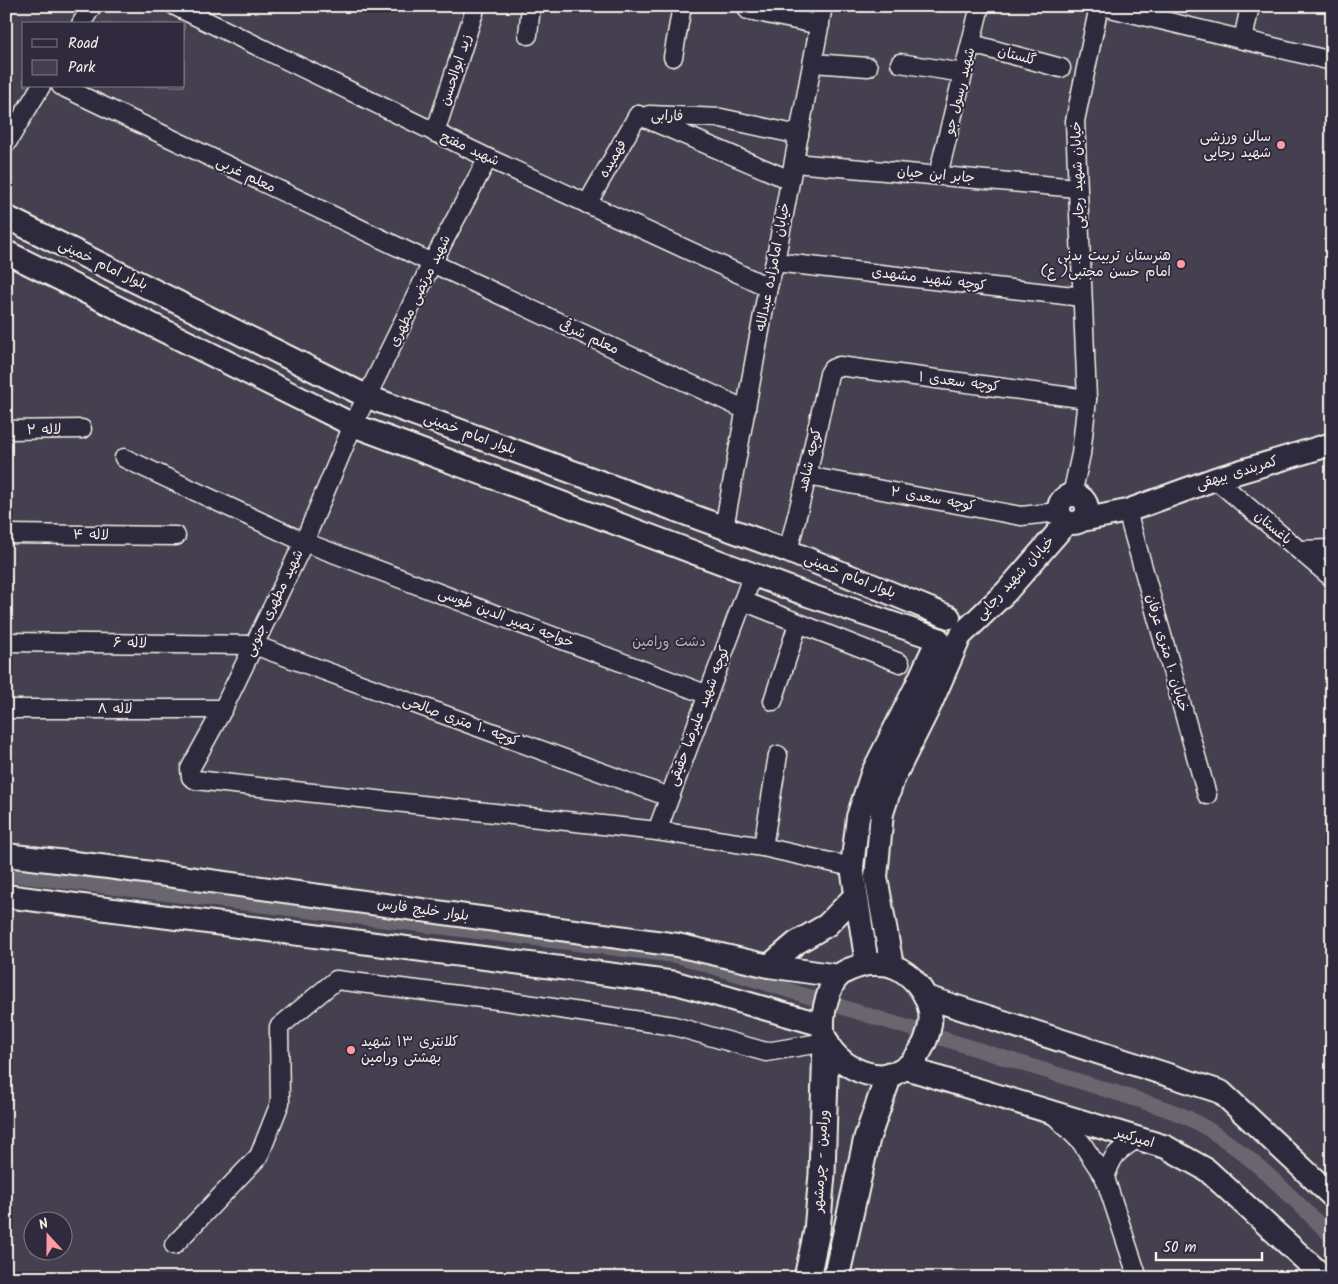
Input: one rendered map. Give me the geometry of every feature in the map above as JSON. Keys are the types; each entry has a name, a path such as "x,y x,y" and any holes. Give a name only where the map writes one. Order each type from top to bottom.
{"highway":[{"name":"ورامین - چرمشهر","path":"807,1278 817,1232 822,1174 828,1009"},
{"path":"836,1278 867,1138 897,1072"}],"main road":[{"name":"بلوار امام خمینی","path":"6,218 368,397 788,551 953,630"},
{"name":"بلوار امام خمینی","path":"6,252 353,425 808,595 953,630"},
{"name":"کمربندی بیهقی","path":"1073,510 1127,500 1136,507 1215,479 1332,444"},
{"name":"خیابان شهید رجایی","path":"953,630 1006,592 1073,510"},
{"path":"867,964 852,867 858,817 872,774 915,689 953,630"},
{"path":"892,966 876,877 882,813 893,779 930,705 953,630"},
{"name":"بلوار خلیج فارس","path":"6,855 108,867 677,945 770,966 828,1009"},
{"path":"770,966 796,943 827,926 856,894"},
{"path":"6,896 676,983 828,1009"},
{"path":"867,964 892,966 906,973 918,984 926,997 930,1013 927,1035 917,1057 897,1072 873,1074 850,1067 838,1057 828,1009 852,968 867,964"},
{"path":"926,997 1221,1092 1332,1196"},
{"name":"امیرکبیر","path":"897,1072 1050,1112 1166,1147 1207,1170 1325,1278"}],"street":[{"path":"82,22 92,6"},
{"name":"شهید مفتح","path":"175,6 488,158 768,287"},
{"name":"زید ابوالحسن","path":"436,133 476,6"},
{"path":"528,35 531,6"},
{"path":"673,57 682,6"},
{"name":"خیابان امامزاده عبدالله","path":"724,528 768,287 775,262 824,6"},
{"name":"شهید رسول جو","path":"938,175 980,6"},
{"path":"1101,6 1332,61"},
{"name":"خیابان شهید رجایی","path":"1073,510 1082,454 1087,399 1074,121 1101,6"},
{"path":"1243,40 1250,6"},
{"path":"748,10 820,24"},
{"name":"گلستان","path":"972,44 1061,68"},
{"path":"812,63 868,67"},
{"path":"900,63 963,73"},
{"path":"6,144 40,88"},
{"name":"معلم غربی","path":"65,88 432,263"},
{"name":"فارابی","path":"638,115 722,118 799,135"},
{"name":"فارابی","path":"638,115 790,180"},
{"name":"فهمیده","path":"587,204 638,115"},
{"name":"شهید مرتضی مطهری","path":"353,425 432,263 488,158"},
{"name":"جابر ابن حیان","path":"794,163 1077,188"},
{"name":"کوچه شهید مشهدی","path":"775,262 1082,297"},
{"name":"معلم شرقی","path":"432,263 746,410"},
{"name":"کوچه سعدی ۱","path":"832,369 839,366 1087,399"},
{"name":"کوچه شاهد","path":"788,551 807,476 829,374 832,369"},
{"name":"شهید مطهری جنوبی","path":"353,425 304,542 224,709 190,769 191,777 196,780 657,831"},
{"name":"لاله ۲","path":"6,430 82,430"},
{"name":"خواجه نصیر الدین طوسی","path":"124,458 304,542 708,694"},
{"name":"کوچه سعدی ۲","path":"807,476 1021,516 1073,510"},
{"name":"باغستان","path":"1215,479 1332,578"},
{"name":"خیابان ۱۰ متری عرفان","path":"1136,507 1207,795"},
{"name":"لاله ۴","path":"6,534 176,536"},
{"path":"1299,550 1332,549"},
{"name":"کوچه شهید علیرضا حقیقی","path":"657,831 752,574"},
{"path":"743,601 900,663"},
{"path":"773,701 798,624"},
{"name":"لاله ۶","path":"6,642 254,645"},
{"name":"کوچه ۱۰ متری صالحی","path":"254,645 669,797"},
{"name":"لاله ۸","path":"6,710 224,709"},
{"path":"764,847 778,755"},
{"path":"657,831 764,847 852,867"},
{"path":"174,1245 259,1156 280,1103 279,1026 336,980 674,1026 766,1052 828,1009"},
{"path":"1050,1112 1081,1142 1105,1178 1138,1278"},
{"path":"1105,1178 1110,1161 1117,1152 1138,1138"}],"green space":[{"name":"دشت ورامین","path":"6,6 1332,6 1332,1278 6,1278"}],"waterway":[{"path":"6,874 679,956 1139,1100 1190,1119 1210,1130 1248,1157 1283,1188 1332,1237"}],"place":[{"name":"سالن ورزشی شهید رجایی","path":"1281,145"},
{"name":"هنرستان تربیت بدنی امام حسن مجتبی( ع)","path":"1181,264"},
{"name":"کلانتری ۱۳ شهید بهشتی ورامین","path":"351,1050"}]}
